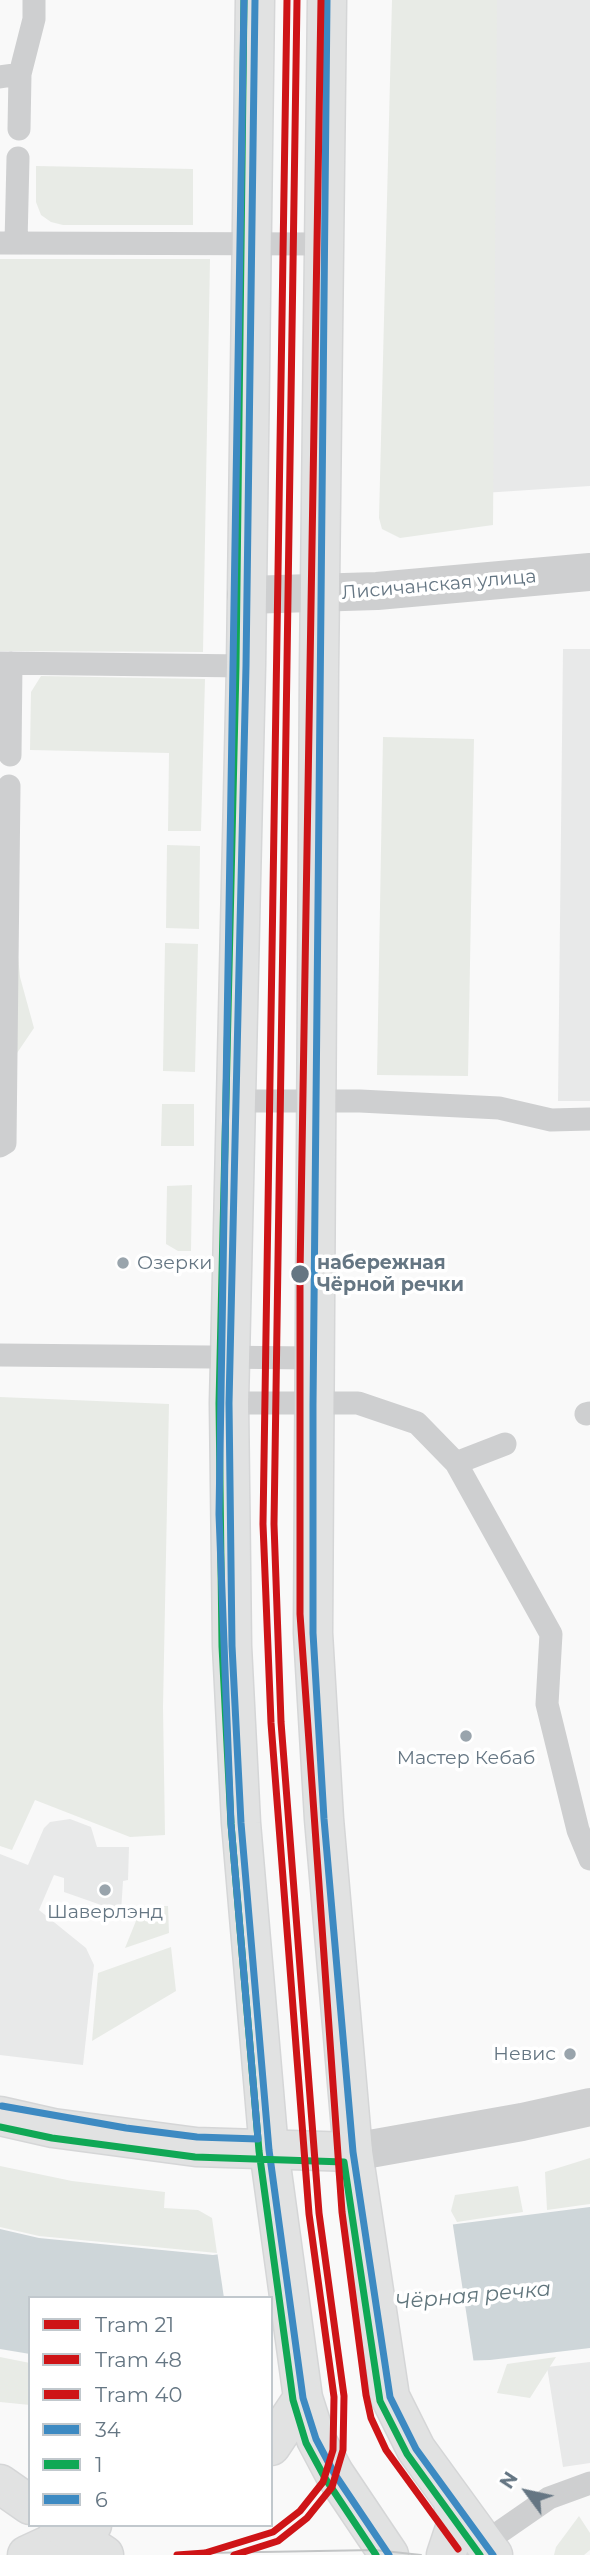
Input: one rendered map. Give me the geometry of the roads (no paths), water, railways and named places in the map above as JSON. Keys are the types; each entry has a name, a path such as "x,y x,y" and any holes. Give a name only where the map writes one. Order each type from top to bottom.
{"main road":[{"path":"255,0 246,666 229,1403 233,1673 241,1824 269,2150 303,2398 316,2439 334,2473 390,2555"},
{"path":"327,0 313,1404 316,1675 324,1819 353,2151 390,2397 416,2449 488,2549"},
{"path":"0,2116 136,2140 269,2150 353,2151"},
{"path":"273,2443 303,2398"},
{"path":"0,2484 28,2504"},
{"path":"446,2555 456,2525 453,2500"},
{"path":"27,2555 74,2528 104,2555"}],"street":[{"name":"Лисичанская улица","path":"246,595 320,594 590,572"},
{"path":"353,2151 522,2122 590,2107"}],"lane":[{"path":"19,129 10,75 34,19 34,0"},
{"path":"18,158 8,243 251,246 323,244"},
{"path":"10,755 6,663 246,666"},
{"path":"0,1146 5,1143 4,847 9,786"},
{"path":"237,1101 317,1101 499,1108 551,1120 590,1119"},
{"path":"0,1355 314,1358"},
{"path":"229,1403 358,1403 417,1423 456,1463 551,1634 547,1704 578,1830 590,1858"},
{"path":"456,1463 505,1444"},
{"path":"488,2549 550,2498 590,2483"}],"water":[{"name":"Чёрная речка","path":"590,2207 590,2348 490,2360 273,2367 273,2296 28,2296 28,2354 0,2349 0,2229 39,2238 213,2255"}],"tram line":[{"name":"21","path":"177,2555 205,2553 273,2532 300,2511 323,2482 333,2450 334,2397 309,2214 271,1723 263,1524 287,0"},
{"name":"48","path":"234,2555 278,2541 307,2518 332,2487 343,2450 344,2396 319,2213 281,1722 274,1524 297,0"},
{"name":"40","path":"321,0 300,1274 300,1614 342,2212 366,2395 371,2418 386,2450 458,2549"},
{"path":"298,2058 309,2214"},
{"path":"205,2553 375,2550 421,2555"}],"place":[{"name":"Озерки","path":"123,1263"},
{"name":"набережная Чёрной речки","path":"300,1274"},
{"name":"Мастер Кебаб","path":"466,1736"},
{"name":"Шаверлэнд","path":"105,1890"},
{"name":"Невис","path":"570,2054"}]}
